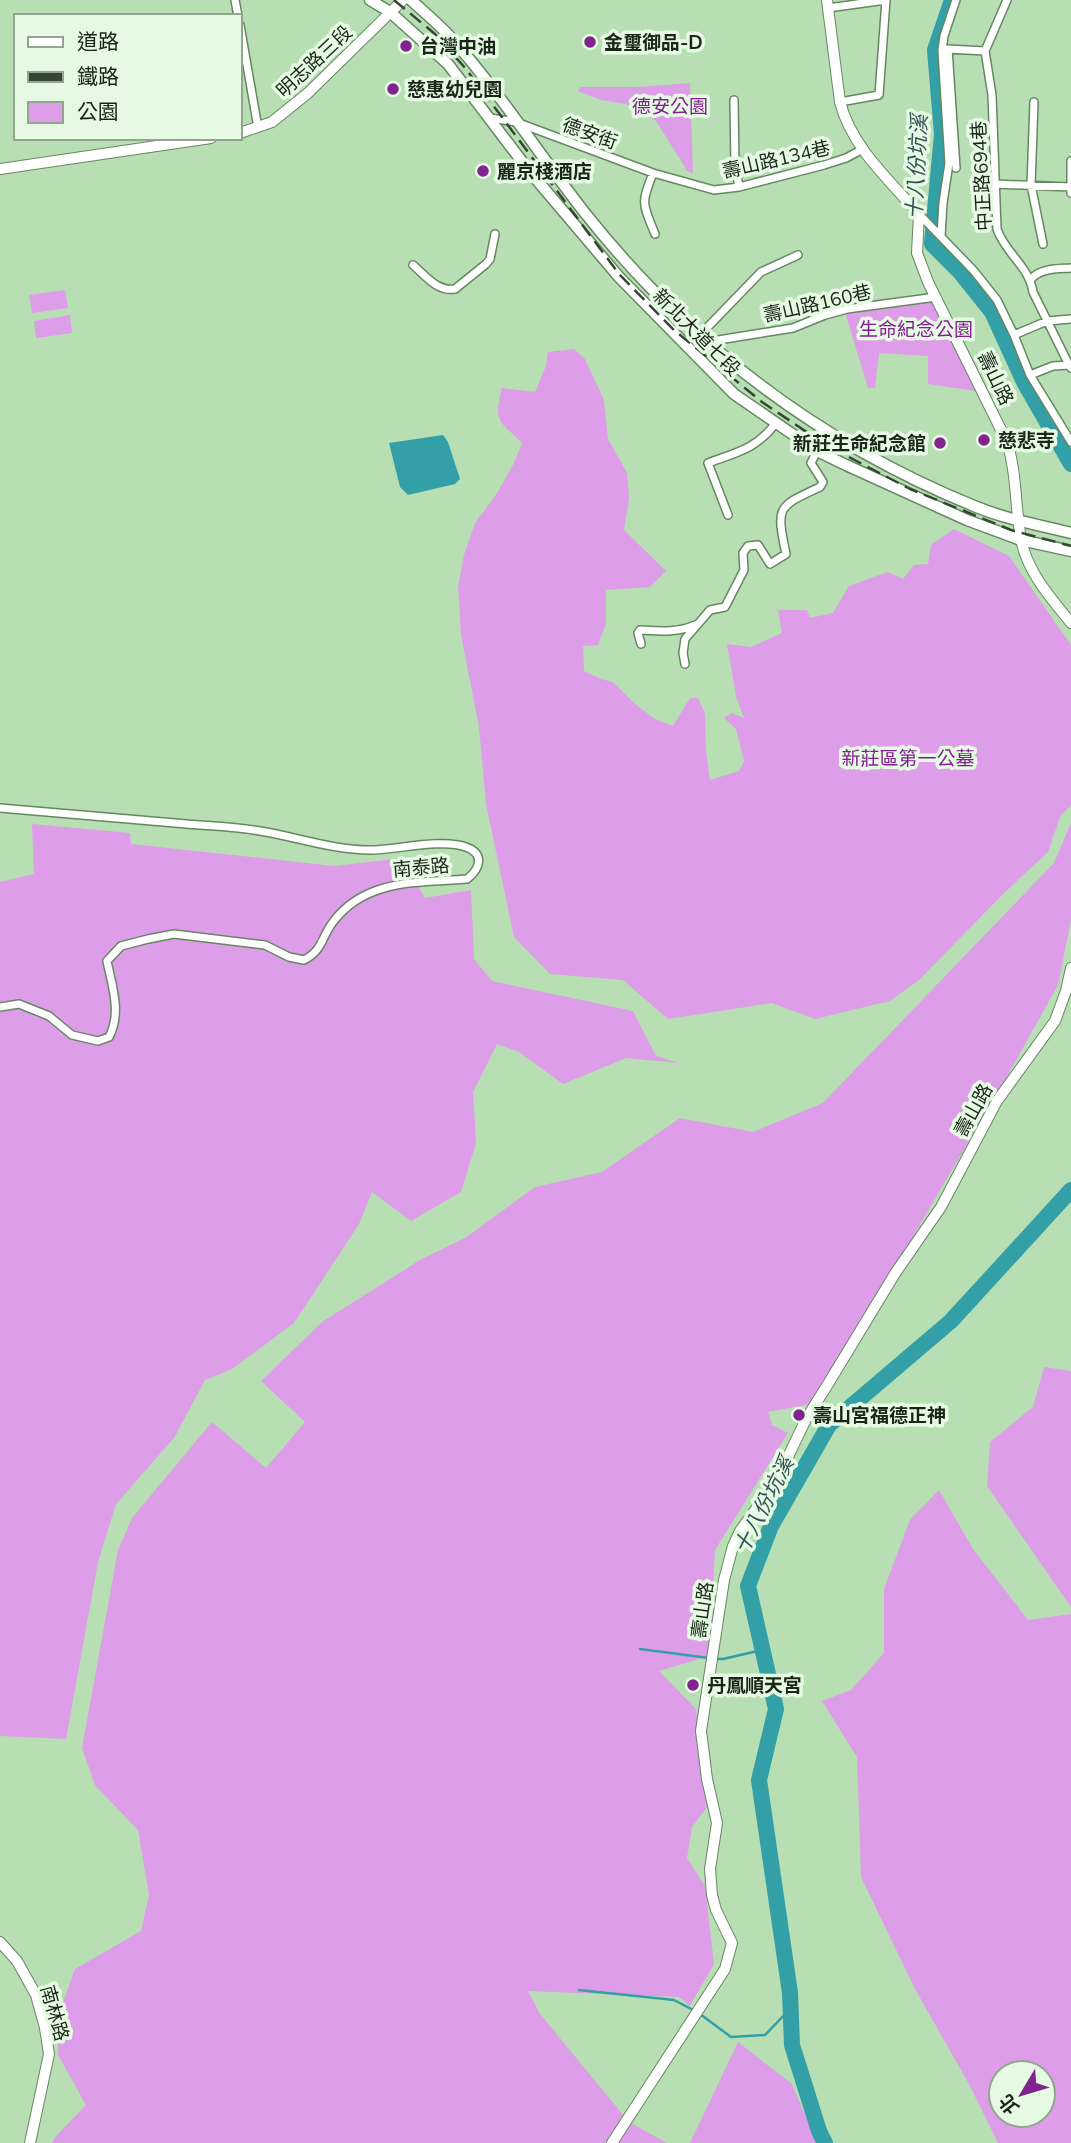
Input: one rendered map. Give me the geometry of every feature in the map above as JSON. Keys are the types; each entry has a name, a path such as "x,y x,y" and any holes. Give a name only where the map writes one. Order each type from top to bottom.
{"main road":[{"name":"新北大道七段","path":"370,0 390,12 447,64 530,172 619,277 734,394 817,451 967,520 1021,540 1071,551"},
{"name":"新北大道七段","path":"411,0 453,39 585,213 630,267 703,339 761,387 830,434 895,470 976,507 1071,533"}],"street":[{"name":"明志路三段","path":"242,132 272,122 308,93 403,0"},
{"path":"840,102 879,95 886,0 828,4 840,102 851,134 997,300 1031,375 1071,442"},
{"path":"941,236 949,163 942,50 956,0"},
{"path":"985,51 1007,0"},
{"path":"242,36 258,128"},
{"name":"中正路694巷","path":"956,168 948,49 985,51 992,95 997,229 1031,279 1033,292 1070,366"},
{"path":"734,100 735,165 739,187"},
{"path":"1034,102 1031,185 1043,244"},
{"name":"德安街","path":"488,118 516,122 653,173"},
{"path":"0,169 197,140"},
{"name":"壽山路134巷","path":"653,173 714,190 739,187 824,166 863,149"},
{"path":"1071,161 1071,193"},
{"path":"653,173 643,199 655,234"},
{"path":"995,184 1071,187"},
{"name":"壽山路","path":"921,215 917,253 1007,442 1013,460 1021,540 1039,583 1071,623"},
{"path":"413,265 438,286 455,289 490,259 495,234"},
{"path":"703,339 761,272 798,255"},
{"path":"1031,279 1035,274 1046,270 1071,268"},
{"name":"壽山路160巷","path":"703,339 793,328 848,309 936,297"},
{"path":"1014,335 1047,321 1071,319"},
{"path":"1031,375 1053,366 1070,366"},
{"path":"728,515 708,463 752,446 765,438 776,423"},
{"path":"685,664 682,653 685,639 710,610 725,607 744,570 743,553 748,546 758,545 770,565 786,554 780,527 782,510 789,502 820,487 823,482 811,463 817,451"},
{"path":"641,644 638,633 640,630 684,630 699,623"},
{"name":"南泰路","path":"0,808 259,831 334,846 371,850 455,845 466,847 475,854 479,862 477,871 467,879 390,885 371,892 333,923 323,943 314,954 304,960 289,957 265,944 174,934 121,947 107,961 116,1009 115,1026 109,1037 98,1041 72,1035 49,1017 19,1004 0,1007"},
{"name":"壽山路","path":"612,2143 725,1969 732,1944 712,1895 710,1869 717,1823 702,1744 702,1719 724,1580 733,1546 740,1531 777,1479 806,1419 896,1272 941,1207 996,1101 1055,1021 1071,968"},
{"name":"南林路","path":"0,1942 17,1961 36,1995 46,2028 49,2054 30,2143"}],"green space":[{"name":"德安公園","path":"690,83 693,173 688,172 656,121 631,105 601,100 578,91 580,87 638,87"},
{"path":"65,290 68,308 32,313 29,295"},
{"name":"生命紀念公園","path":"932,301 976,391 928,384 928,356 879,353 875,388 868,388 845,312"},
{"path":"70,315 72,333 36,338 34,321"},
{"name":"新莊區第一公墓","path":"574,349 585,359 604,400 608,439 627,473 629,499 624,530 666,571 650,587 606,590 606,624 598,645 583,646 584,671 613,682 655,719 673,726 690,698 698,698 705,714 710,780 739,771 744,761 736,729 724,718 732,713 744,718 736,696 727,644 751,647 782,633 778,610 807,610 810,618 833,613 849,586 888,572 903,579 914,565 928,564 931,545 954,529 1009,556 1071,645 1071,805 1060,817 1048,852 919,980 890,1001 815,1019 772,1003 668,1019 623,980 550,974 514,937 486,804 479,727 461,635 458,586 464,555 475,523 496,495 522,443 500,420 498,407 502,388 535,392 546,366 548,352"},
{"path":"1071,823 1071,920 1058,985 885,1284 811,1404 768,1412 772,1425 788,1433 715,1550 709,1656 659,1671 696,1709 707,1807 692,1827 687,1858 705,1886 714,1964 690,2006 679,1997 528,1991 540,2014 629,2122 667,2143 52,2143 86,2105 58,2055 58,2017 75,1969 141,1931 149,1895 138,1830 95,1785 82,1748 118,1550 132,1518 212,1422 266,1468 305,1422 261,1381 322,1322 420,1260 465,1238 535,1187 602,1172 680,1118 753,1132 823,1103 1054,863"},
{"path":"32,824 130,833 131,844 334,866 403,858 425,898 471,890 474,959 492,981 633,1011 656,1056 679,1063 626,1058 563,1084 519,1052 497,1044 473,1092 476,1143 461,1192 411,1221 372,1192 359,1224 294,1323 232,1369 205,1380 174,1438 116,1504 98,1562 66,1739 0,1736 0,882 34,874"},
{"path":"1044,1367 1071,1371 1071,1607 987,1486 990,1442 1033,1407"},
{"path":"939,1490 973,1549 1028,1620 1071,1614 1071,2143 998,2143 991,2129 1057,2129 1057,2059 987,2059 987,2121 915,1989 861,1877 857,1757 822,1701 851,1690 884,1653 884,1589 910,1520"},
{"path":"738,2042 792,2084 817,2143 690,2143"}],"water":[{"path":"443,435 448,442 460,479 455,484 408,495 400,487 389,443"}],"waterway":[{"name":"十八份坑溪","path":"952,0 935,50 942,134 932,244 960,272 992,312 1024,382 1071,464"},
{"name":"十八份坑溪","path":"825,2143 792,2045 790,1993 759,1780 776,1709 748,1586 771,1526 829,1425 951,1321 1071,1190"},
{"path":"640,1649 709,1658"},
{"path":"716,1659 762,1650"},
{"path":"579,1990 674,2000 695,2011"},
{"path":"700,2014 731,2037 765,2035 790,2009"}],"railway":[{"path":"394,0 435,34 466,69 619,274 674,330 762,402 826,445 910,489 1011,530 1071,546"}],"place":[{"name":"金璽御品-D","path":"590,42"},
{"name":"台灣中油","path":"406,46"},
{"name":"慈惠幼兒園","path":"393,89"},
{"name":"麗京棧酒店","path":"483,171"},
{"name":"慈悲寺","path":"984,440"},
{"name":"新莊生命紀念館","path":"940,443"},
{"name":"壽山宮福德正神","path":"799,1415"},
{"name":"丹鳳順天宮","path":"693,1685"}]}
